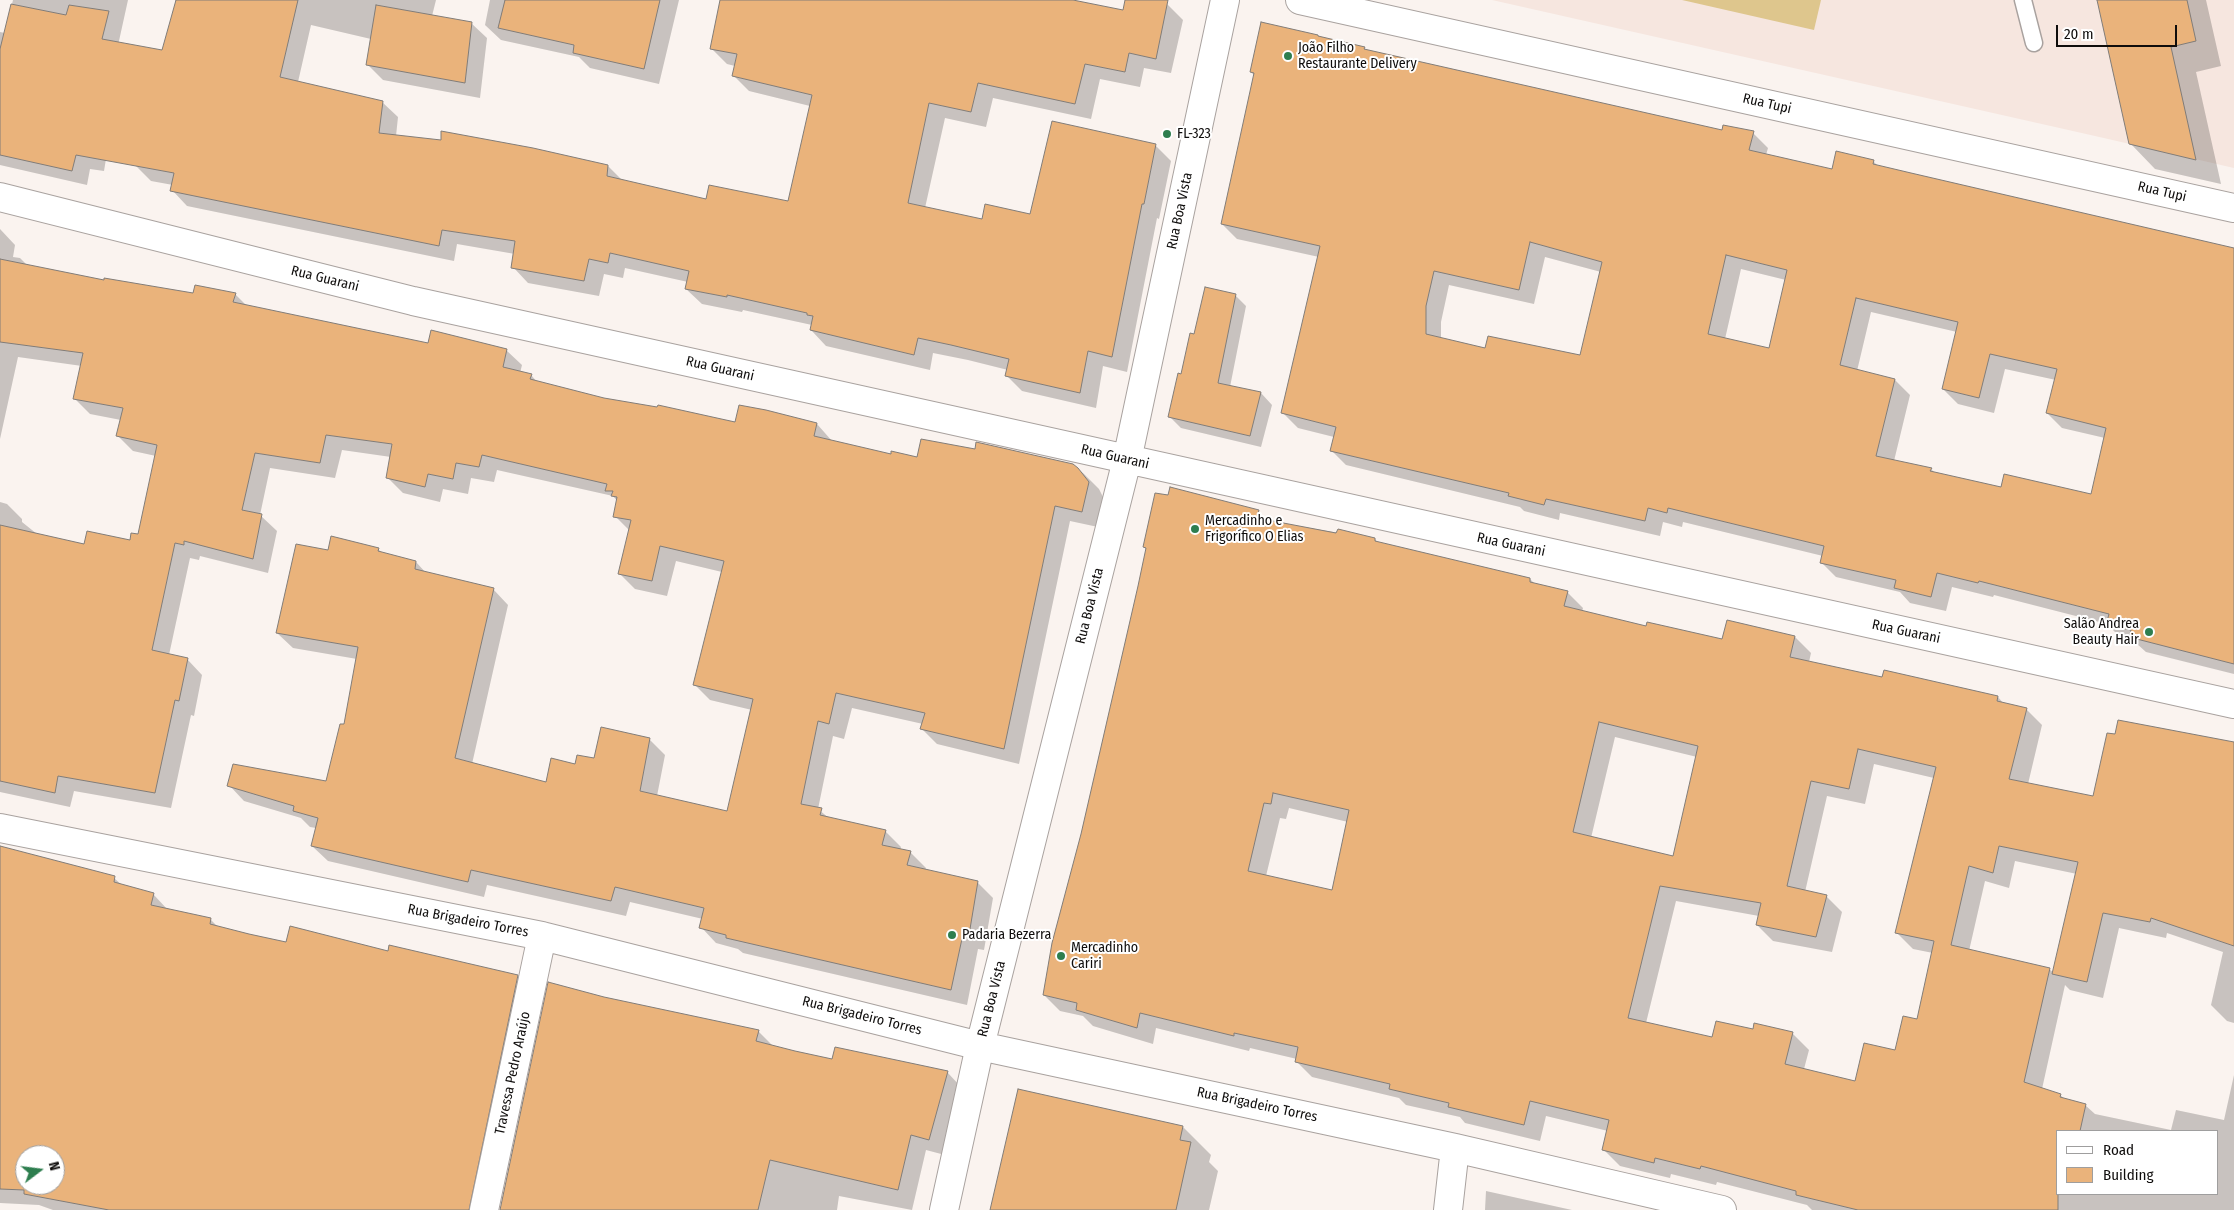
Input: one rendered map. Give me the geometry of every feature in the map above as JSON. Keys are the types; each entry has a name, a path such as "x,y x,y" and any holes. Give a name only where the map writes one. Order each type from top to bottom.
{"street":[{"name":"Rua Boa Vista","path":"944,1210 980,1046 1127,460 1225,0"},
{"name":"Rua Tupi","path":"1300,0 2234,208"},
{"name":"Rua Guarani","path":"0,197 423,303 2234,704"},
{"name":"Rua Brigadeiro Torres","path":"0,828 542,936 980,1046 1455,1148 1722,1210"},
{"name":"Travessa Pedro Araújo","path":"484,1210 542,936"},
{"path":"1448,1210 1455,1148"}],"lane":[{"path":"2023,0 2034,43"}],"shaded area":[{"path":"1492,0 2234,0 2234,168 2095,136"},
{"path":"1682,0 1821,0 1814,30"}],"building":[{"path":"176,0 298,0 280,77 383,101 379,133 441,140 441,131 533,148 608,165 607,176 706,199 709,185 788,201 812,95 732,76 737,54 710,49 720,0 1073,0 1123,10 1125,0 1168,0 1156,59 1129,53 1125,72 1085,64 1075,104 978,83 971,112 929,103 908,203 982,219 985,204 1030,214 1052,121 1156,144 1144,204 1142,204 1112,357 1088,351 1080,393 1005,376 1009,359 951,345 918,338 914,355 810,330 813,316 807,315 807,313 727,295 727,297 685,289 689,271 610,253 608,263 589,259 584,281 511,268 515,241 442,230 439,246 170,191 174,173 76,155 72,171 0,155 0,49 11,4 66,15 69,5 109,11 102,39 162,50"},
{"path":"505,0 660,0 644,69 573,53 574,45 498,28"},
{"path":"2097,0 2187,0 2196,41 2171,47 2196,160 2129,144"},
{"path":"376,5 472,22 465,83 366,65"},
{"path":"1261,22 1365,47 1364,49 1722,130 1723,125 1754,131 1749,150 1832,169 1836,151 1874,160 1873,164 2234,248 2234,664 2129,637 2131,630 2106,625 2109,614 1979,581 1978,583 1937,573 1931,597 1894,588 1896,580 1820,563 1824,546 1668,508 1667,513 1648,508 1645,521 1546,499 1544,505 1508,496 1509,493 1330,451 1336,427 1281,413 1320,246 1221,224 1254,73 1250,72","holes":["1530,242 1602,262 1580,355 1488,336 1485,348 1426,334 1426,306 1434,271 1519,290","1726,255 1787,270 1769,348 1708,334","1856,298 1958,322 1942,389 1979,398 1990,354 2057,369 2046,413 2106,428 2091,494 2004,474 2001,487 1930,471 1932,468 1876,456 1895,379 1840,365"]},
{"path":"0,259 104,280 104,278 193,293 195,285 236,293 233,302 428,343 431,330 507,349 503,367 532,374 530,379 604,398 657,407 658,405 735,422 739,405 766,410 817,423 814,436 891,454 891,451 917,457 921,439 975,449 976,442 1073,464 1089,482 1082,512 1055,506 1004,749 920,729 925,713 836,693 829,724 818,721 801,804 822,808 820,815 886,830 882,845 911,851 907,865 978,881 969,935 963,934 951,990 726,938 726,935 699,928 704,908 615,887 611,901 471,870 468,882 311,846 318,818 293,811 294,806 227,786 233,764 326,781 340,724 344,724 358,647 276,633 296,544 328,550 331,536 379,548 378,551 416,561 415,569 494,588 455,758 546,782 551,758 575,764 577,755 594,758 601,727 650,738 640,791 727,811 753,699 693,685 724,561 660,546 652,581 618,574 631,520 613,517 617,497 611,496 613,491 605,491 607,484 482,455 479,467 456,463 453,479 428,474 425,487 386,478 392,444 326,435 320,463 255,453 242,510 262,514 253,559 184,541 184,545 175,543 152,650 188,658 179,701 175,700 155,793 58,776 55,793 0,781 0,525 84,544 87,531 130,540 131,533 138,534 157,445 116,436 123,408 73,399 83,353 0,342"},
{"path":"1205,287 1236,294 1218,383 1261,392 1250,436 1168,417 1178,373 1181,374 1190,333 1194,334"},
{"path":"1170,487 1259,510 1257,518 1336,533 1338,529 1375,538 1375,541 1530,578 1530,582 1568,591 1564,606 1646,626 1647,622 1722,639 1727,620 1795,636 1790,657 1882,677 1884,670 1998,696 1997,701 2027,708 2009,779 2093,796 2107,733 2115,734 2118,720 2234,742 2234,946 2151,918 2150,922 2103,913 2087,982 2052,974 2078,862 1999,846 1993,873 1969,866 1951,945 2050,968 2024,1082 2061,1094 2060,1097 2086,1104 2080,1130 2056,1130 2056,1195 2058,1195 2058,1210 1858,1210 1796,1195 1796,1191 1701,1166 1700,1169 1655,1158 1654,1163 1602,1150 1609,1120 1530,1101 1524,1125 1448,1107 1449,1103 1389,1089 1390,1084 1295,1062 1298,1047 1234,1033 1234,1036 1140,1013 1137,1028 1076,1010 1077,1003 1043,995 1052,943 1081,834 1138,586 1146,548 1143,547 1155,493 1168,495","holes":["1599,722 1698,746 1673,856 1573,832","1858,749 1936,767 1895,933 1934,941 1917,1019 1903,1016 1895,1050 1864,1043 1855,1081 1785,1064 1793,1032 1754,1023 1753,1029 1716,1021 1712,1037 1628,1018 1660,886 1761,903 1756,925 1816,937 1827,895 1787,886 1811,781 1849,789","1273,793 1349,810 1332,890 1248,871 1264,803 1271,804"]},
{"path":"0,846 115,876 114,882 154,893 151,905 211,918 210,924 249,934 286,942 290,926 388,951 389,945 518,975 469,1210 109,1210 29,1195 65,1195 65,1145 15,1145 15,1190 0,1189"},
{"path":"548,982 604,997 759,1030 756,1041 795,1051 832,1059 835,1047 948,1071 929,1140 911,1135 898,1190 770,1160 758,1210 500,1210"},
{"path":"1018,1089 1183,1126 1180,1140 1191,1142 1176,1210 990,1210"}],"place":[{"name":"João Filho Restaurante Delivery","path":"1288,56"},
{"name":"FL-323","path":"1167,134"},
{"name":"Mercadinho e Frigorífico O Elias","path":"1195,529"},
{"name":"Salão Andrea Beauty Hair","path":"2149,632"},
{"name":"Padaria Bezerra","path":"952,935"},
{"name":"Mercadinho Cariri","path":"1061,956"}]}
